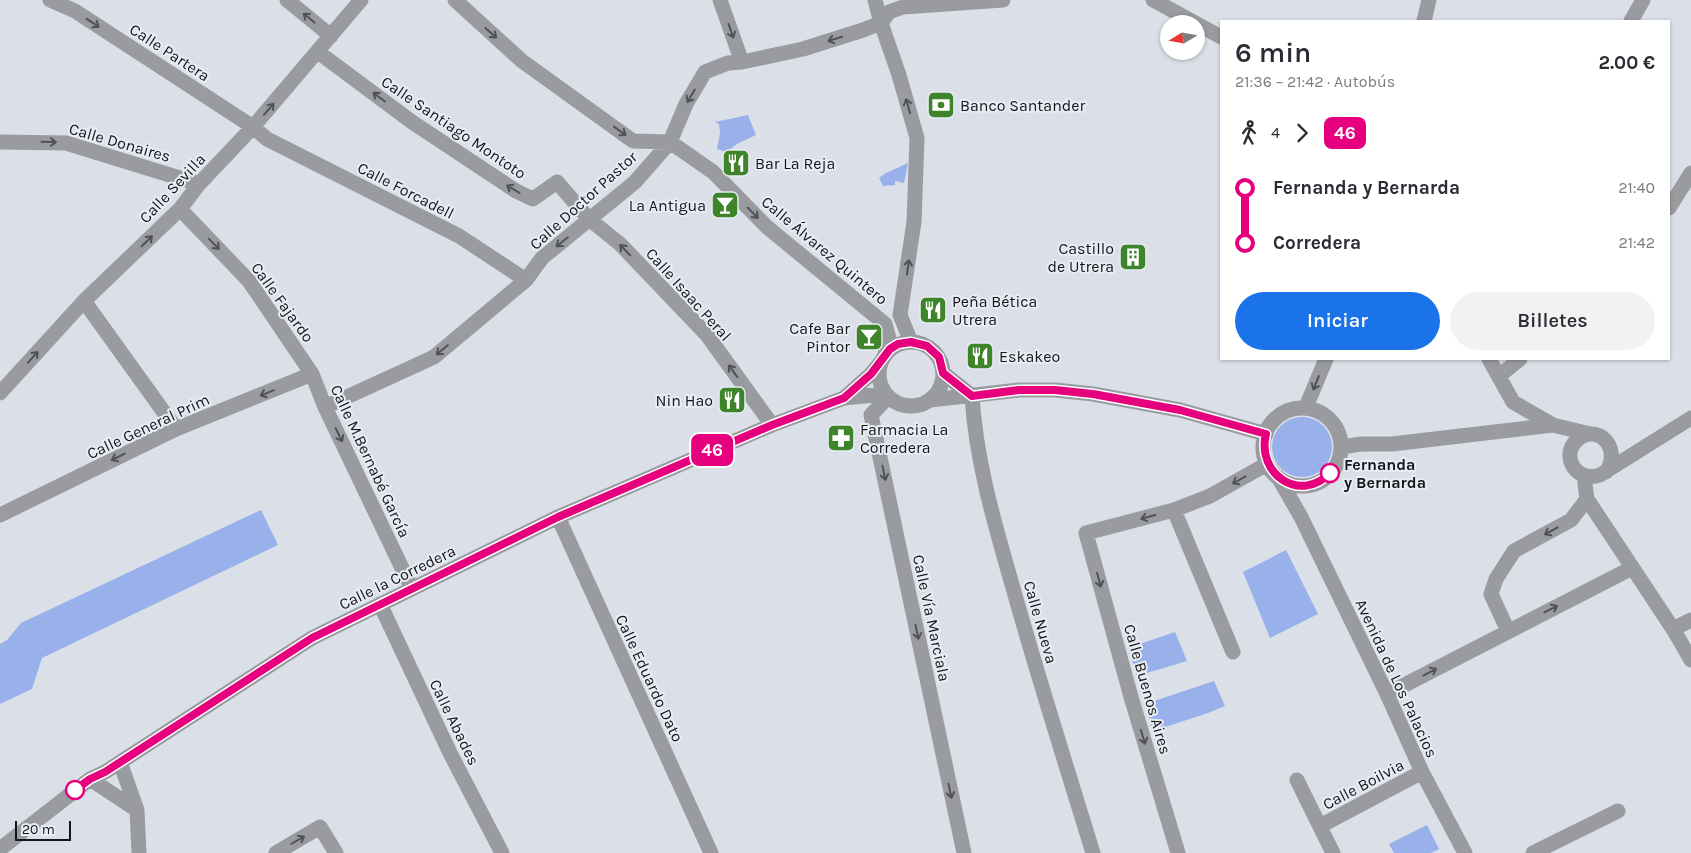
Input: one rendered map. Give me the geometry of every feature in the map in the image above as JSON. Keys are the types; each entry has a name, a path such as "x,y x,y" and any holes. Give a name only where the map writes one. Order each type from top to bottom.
{"street":[{"name":"Calle Partera","path":"50,0 75,11 253,127 266,139"},
{"path":"287,0 331,36"},
{"name":"Calle Sevilla","path":"0,393 84,301 180,209 199,184 253,127 361,0"},
{"path":"455,0 522,61 633,141 670,142"},
{"path":"720,0 742,62"},
{"path":"874,0 900,75 917,138 914,222 900,315 911,342"},
{"name":"Calle Doctor Pastor","path":"325,407 434,357 526,280 542,258 635,182 670,142 686,104 705,72 728,63 742,62 803,49 863,30 881,23 889,12 903,7 1003,0"},
{"path":"1153,0 1220,35"},
{"path":"1424,20 1429,0"},
{"path":"1632,20 1643,0"},
{"name":"Calle Santiago Montoto","path":"318,52 412,122 516,192 532,199 557,182 589,219"},
{"name":"Calle Forcadell","path":"266,139 459,236 526,280"},
{"name":"Calle Donaires","path":"0,142 66,143 199,184"},
{"name":"Calle Álvarez Quintero","path":"670,142 713,172 766,227 885,324 889,338 883,359"},
{"path":"1670,206 1691,173"},
{"name":"Calle Fajardo","path":"180,209 249,281 312,374"},
{"name":"Calle Isaac Peral","path":"589,219 620,244 707,335 772,425"},
{"path":"84,301 176,430"},
{"name":"Calle Álvarez Quintero","path":"885,324 900,315"},
{"path":"930,400 940,388 943,373 942,365 934,351 927,346 911,342 894,346 883,359 879,379 886,395 898,404 906,406 915,406 930,400 1019,390 1055,390 1093,394 1180,410 1266,434"},
{"name":"Calle la Corredera","path":"844,398 871,374 883,359"},
{"path":"1306,407 1326,360"},
{"path":"1490,360 1513,402 1553,425 1598,435 1604,439 1612,451 1610,466 1606,472"},
{"path":"1499,376 1519,360"},
{"path":"943,373 972,396"},
{"name":"Calle M.Bernabé García","path":"312,374 325,407 412,589"},
{"name":"Calle General Prim","path":"0,515 176,430 312,374"},
{"name":"Calle la Corredera","path":"0,849 90,779 105,772 312,638 558,517 772,425 844,398 886,395"},
{"name":"Calle Vía Marciala","path":"886,395 871,415 964,853"},
{"name":"Calle Nueva","path":"972,396 974,432 992,515 1032,655 1093,853"},
{"path":"1306,407 1323,414 1333,422 1342,446 1337,461 1330,473 1319,482 1304,486 1278,478 1267,464 1264,443 1266,434 1274,420 1296,408 1306,407"},
{"path":"1553,425 1574,469 1584,476 1595,477 1691,418"},
{"path":"1342,446 1392,444 1553,425"},
{"path":"1570,458 1570,452 1575,442 1590,434"},
{"path":"1233,652 1174,510 1210,496 1267,464"},
{"path":"1584,476 1587,500 1673,629 1691,660"},
{"name":"Avenida de Los Palacios","path":"1278,478 1301,517 1387,694 1422,772 1465,853"},
{"path":"1301,517 1304,486"},
{"path":"1508,631 1490,594 1496,579 1514,551 1571,520 1587,500"},
{"name":"Calle Buenos Aires","path":"1174,510 1086,534 1131,697 1178,853"},
{"name":"Calle Eduardo Dato","path":"558,517 711,853"},
{"path":"1387,694 1632,568"},
{"name":"Calle Abades","path":"380,604 450,753 502,853"},
{"path":"1673,629 1691,620"},
{"path":"120,762 137,810 139,853"},
{"path":"105,772 137,810"},
{"name":"Calle Boilvia","path":"1320,826 1422,772"},
{"path":"90,779 137,810"},
{"path":"1297,780 1333,853"},
{"path":"1533,853 1618,811"},
{"path":"276,853 320,827 336,853"}],"shaded area":[{"path":"748,115 756,135 737,144 726,152 717,149 720,133 719,124 715,122"},
{"path":"908,163 904,183 895,181 895,185 883,186 879,178"},
{"path":"1302,417 1318,422 1323,426 1327,431 1332,447 1327,463 1323,468 1318,472 1302,477 1286,472 1281,468 1277,463 1272,447 1277,431 1281,426 1286,422"},
{"path":"261,510 278,545 42,658 32,689 0,704 0,644 7,640 21,623"},
{"path":"1286,550 1318,614 1270,638 1243,572"},
{"path":"1175,632 1187,661 1137,676 1128,648"},
{"path":"1214,681 1225,706 1153,731 1145,704"},
{"path":"1427,825 1439,849 1431,853 1394,853 1389,844"}],"bus line":[{"name":"46","path":"75,790 312,638 558,517 772,425 844,398 871,374 890,349 902,343 919,343 934,351 939,357 943,373 972,396 1019,390 1055,390 1093,394 1180,410 1266,434 1264,452 1267,464 1278,478 1297,486 1313,485 1330,473"}],"place":[{"name":"Banco Santander","path":"941,105"},
{"name":"Bar La Reja","path":"736,163"},
{"name":"La Antigua","path":"725,205"},
{"name":"Castillo de Utrera","path":"1133,257"},
{"name":"Peña Bética Utrera","path":"933,310"},
{"name":"Cafe Bar Pintor","path":"869,337"},
{"name":"Eskakeo","path":"980,356"},
{"name":"Nin Hao","path":"732,400"},
{"name":"Farmacia La Corredera","path":"841,438"},
{"name":"Fernanda y Bernarda","path":"1330,473"}]}
